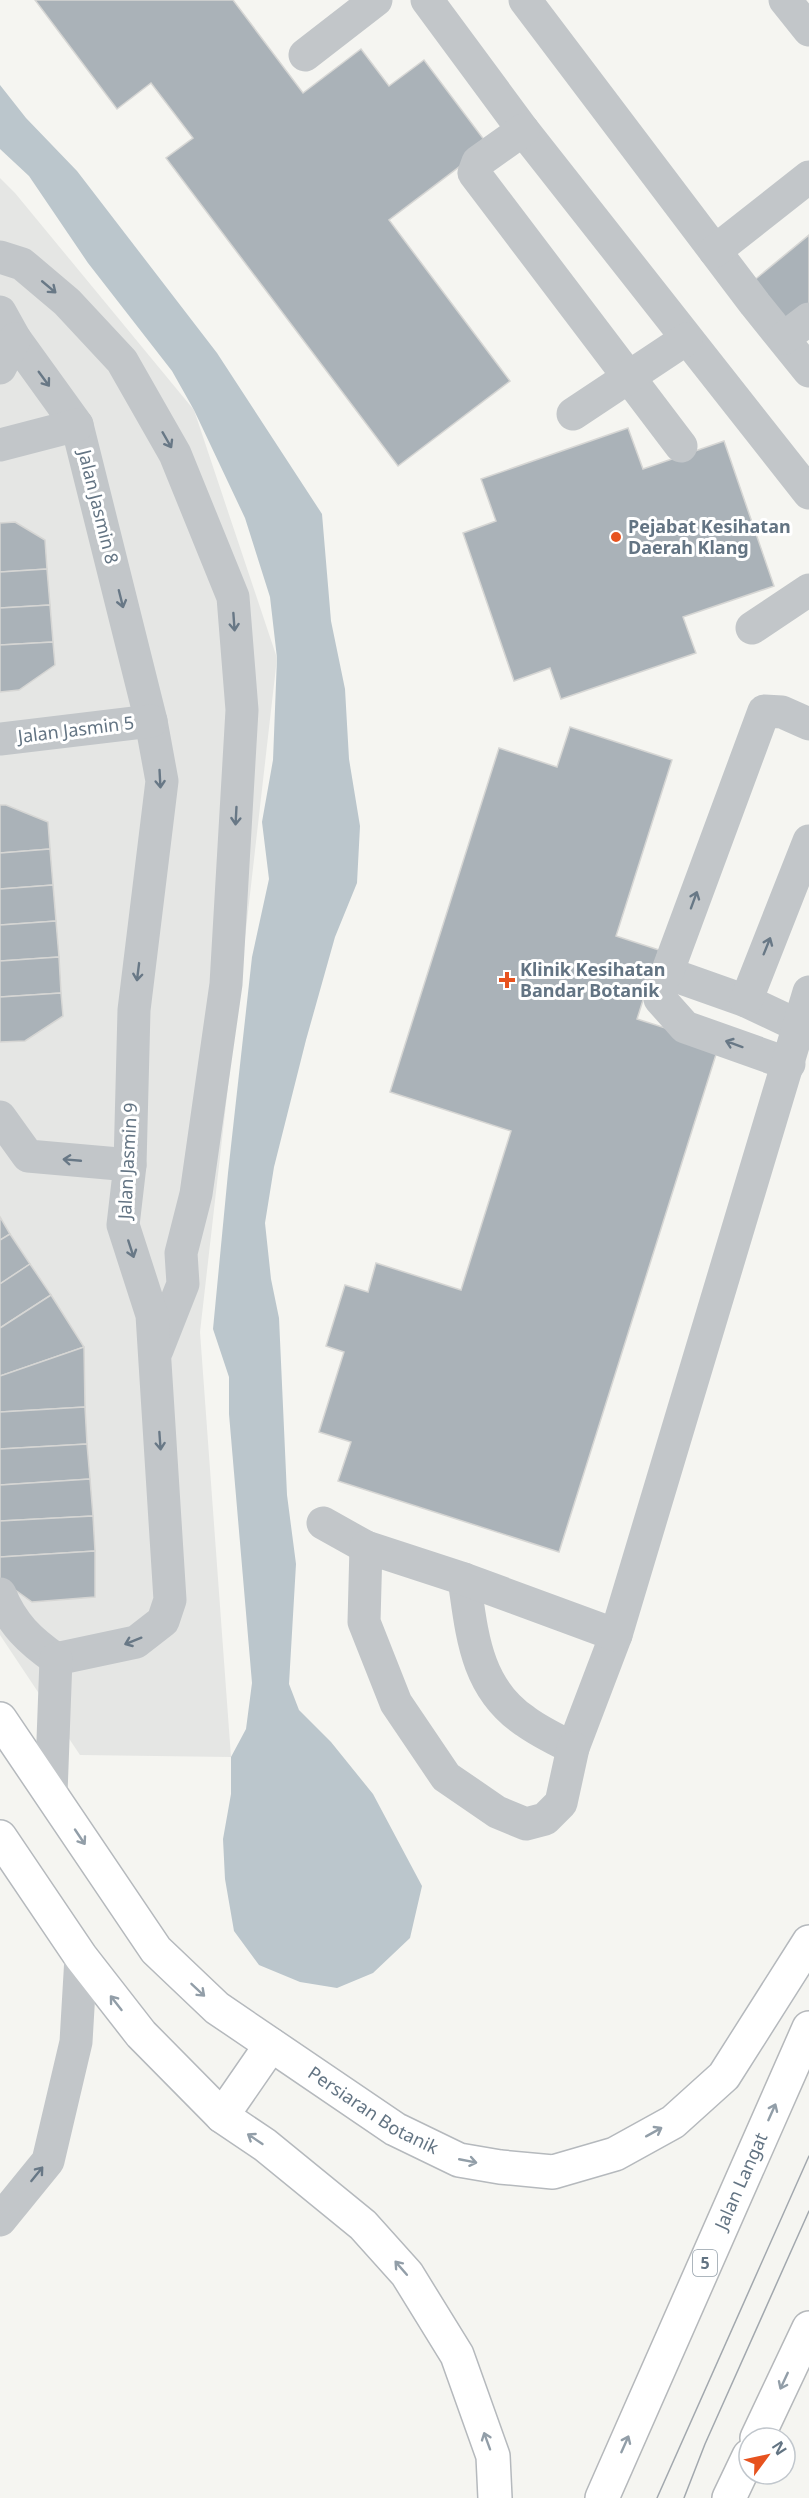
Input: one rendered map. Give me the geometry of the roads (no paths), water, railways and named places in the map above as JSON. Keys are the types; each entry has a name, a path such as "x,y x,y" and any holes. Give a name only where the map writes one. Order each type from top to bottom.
{"main road":[{"name":"Persiaran Botanik","path":"0,1719 156,1950 217,2008 395,2128 459,2160 553,2172 615,2154 673,2122 724,2076 809,1942"},
{"path":"0,1837 81,1957 141,2034 222,2116 265,2145 363,2225 407,2274 457,2355 493,2456 495,2498"},
{"name":"Jalan Langat","path":"602,2498 809,2028"},
{"path":"222,2116 271,2045"},
{"path":"763,2426 809,2328"},
{"path":"729,2498 737,2481"}],"street":[{"path":"305,55 376,0"},
{"path":"427,0 523,130 809,493"},
{"path":"525,0 714,251 796,328 809,371"},
{"path":"785,0 809,30"},
{"path":"523,130 478,162 474,173 681,446"},
{"path":"714,251 809,177"},
{"path":"0,257 22,264 67,302 122,362 175,454 232,597 242,710 226,984 196,1194 181,1253 183,1284 154,1357"},
{"path":"0,368 7,326"},
{"name":"Jalan Jasmin 8","path":"7,326 77,425 151,721"},
{"path":"573,414 687,339"},
{"path":"0,445 77,425"},
{"path":"752,628 809,590"},
{"path":"789,1064 685,1027 660,999 661,980 667,973 765,711 782,712 809,724"},
{"name":"Jalan Jasmin 9","path":"56,1659 136,1642 163,1621 170,1600 152,1316 123,1225 130,1165 134,1010 162,781 151,721"},
{"name":"Jalan Jasmin 5","path":"0,739 151,721"},
{"path":"746,1001 809,841"},
{"path":"667,973 746,1001 799,1026"},
{"path":"366,1547 364,1622 396,1703 446,1777 497,1812 526,1824 544,1819 561,1803 573,1748 616,1635 809,992"},
{"path":"0,1117 28,1156 130,1165"},
{"path":"323,1523 366,1547 464,1579 616,1635"},
{"path":"464,1579 476,1654 496,1694 524,1721 573,1748"},
{"path":"0,1594 5,1607 29,1640 56,1659 51,1794"},
{"path":"0,2220 48,2161 76,2042 81,1957"}],"tram line":[{"path":"657,2498 809,2156"},
{"path":"684,2498 705,2444 809,2211"}],"place":[{"name":"Pejabat Kesihatan Daerah Klang","path":"616,537"},
{"name":"Klinik Kesihatan Bandar Botanik","path":"507,980"}]}
